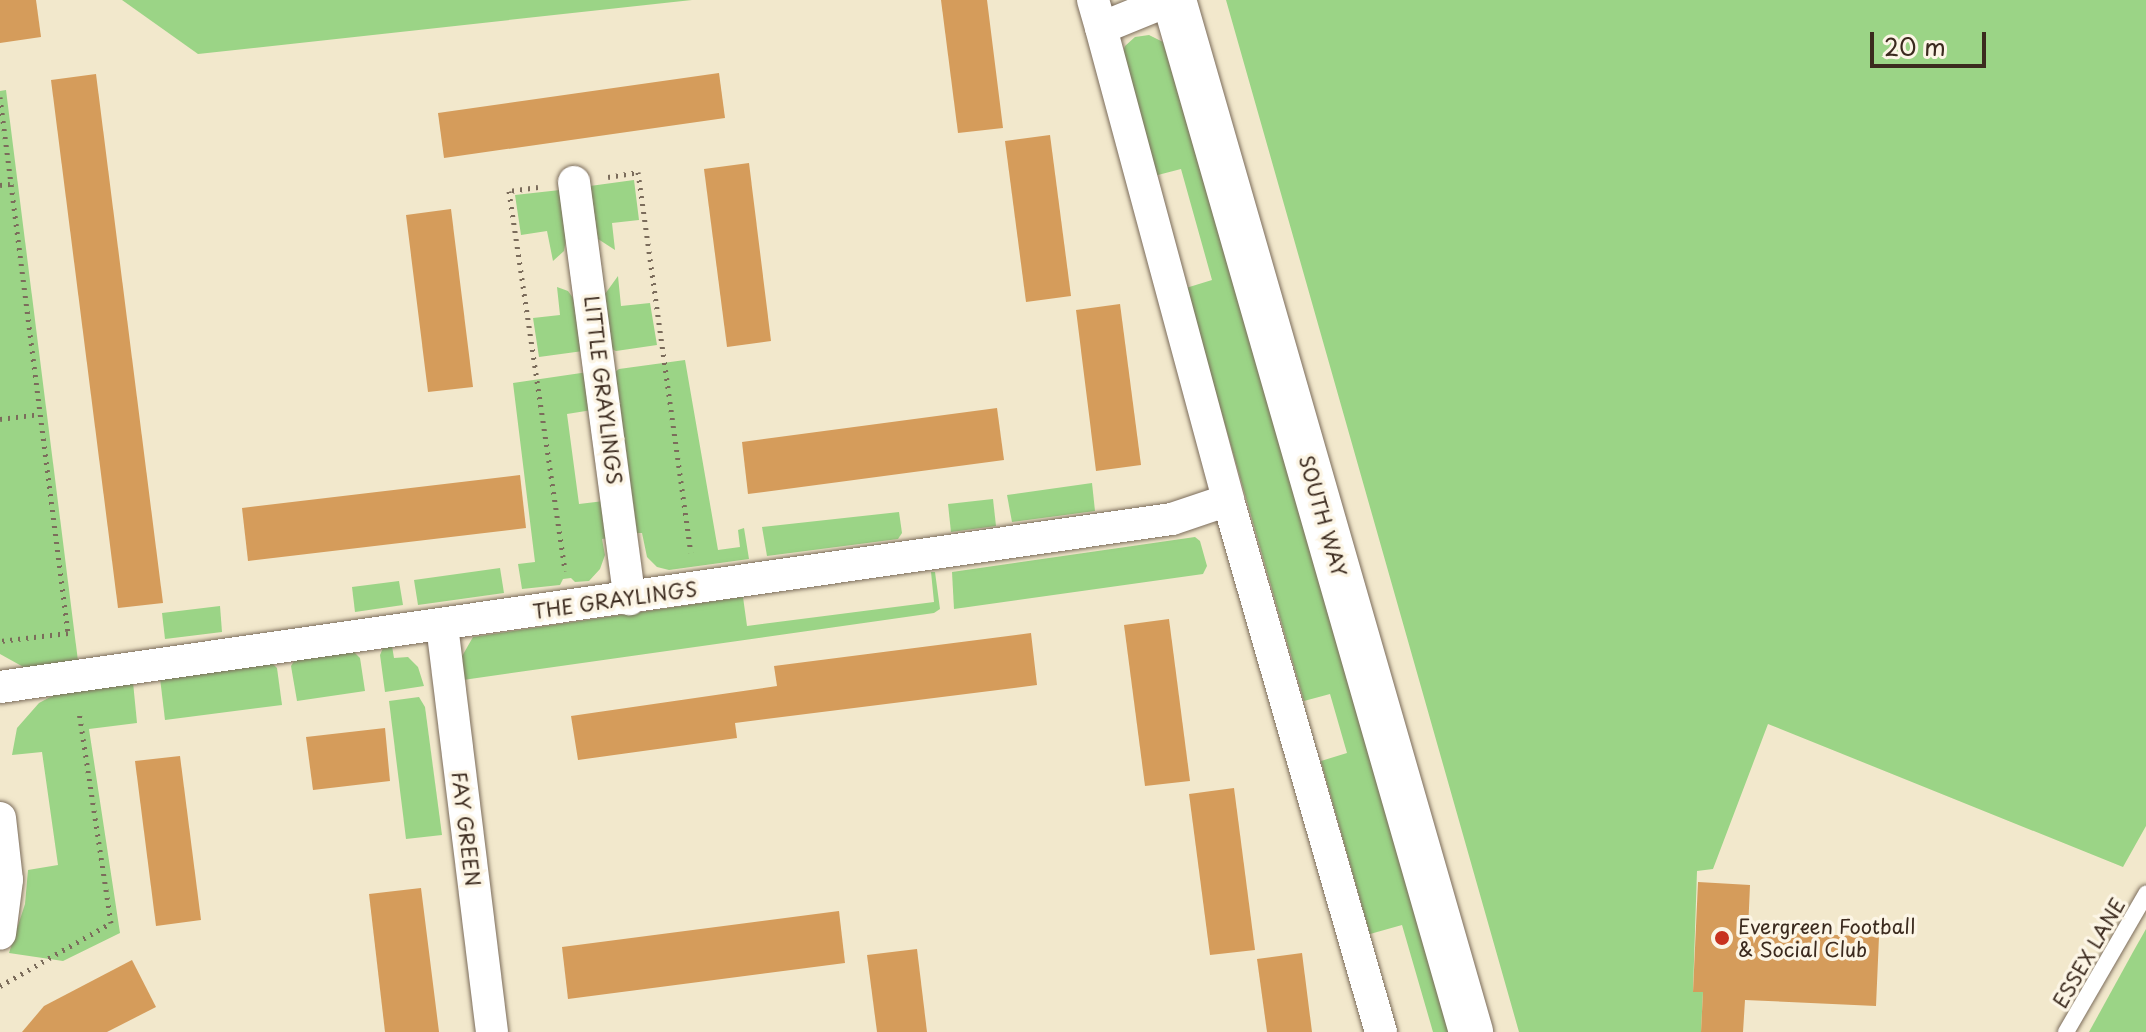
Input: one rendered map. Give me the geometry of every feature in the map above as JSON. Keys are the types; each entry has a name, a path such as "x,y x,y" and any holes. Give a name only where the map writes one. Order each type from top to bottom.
{"street":[{"name":"SOUTH WAY","path":"1381,1032 1228,500 1097,14 1172,0 1471,1032"},
{"name":"LITTLE GRAYLINGS","path":"574,182 630,599"},
{"name":"THE GRAYLINGS","path":"0,687 1172,519 1228,500"},
{"name":"FAY GREEN","path":"442,625 492,1032"},
{"path":"0,818 7,880 0,934"}],"lane":[{"name":"ESSEX LANE","path":"2066,1032 2146,894"}],"path":[{"path":"0,97 68,633 0,641"},
{"path":"0,185 10,184"},
{"path":"0,419 38,414"},
{"path":"0,986 111,923 77,699"}],"green space":[{"path":"122,0 692,0 198,54"},
{"path":"1226,0 2146,0 2146,826 2123,867 1768,724 1713,869 1697,871 1693,991 1703,992 1701,1032 1519,1032"},
{"path":"1149,35 1163,42 1451,1032 1433,1032 1402,925 1370,934 1321,761 1347,753 1330,694 1304,701 1186,288 1212,280 1181,169 1154,176 1120,60 1125,46 1135,37"},
{"path":"6,90 78,661 27,669 0,654 0,91"},
{"path":"634,180 639,220 612,223 615,250 598,239 590,186"},
{"path":"560,190 566,240 564,251 553,261 547,231 521,235 515,195"},
{"path":"618,276 621,306 650,303 657,345 616,351 607,347 605,294"},
{"path":"557,287 568,291 573,298 583,351 539,357 533,318 560,315"},
{"path":"685,360 718,550 740,547 738,530 744,528 749,559 669,570 657,567 647,557 642,533 634,533 611,375 619,369"},
{"path":"588,372 592,410 567,414 579,504 604,501 610,538 602,539 605,555 600,569 589,581 575,582 571,578 563,579 560,585 522,589 518,564 535,562 513,383"},
{"path":"1092,483 1095,511 1012,522 1007,495"},
{"path":"993,499 996,526 951,532 948,504"},
{"path":"899,512 902,533 898,539 767,556 762,527"},
{"path":"1195,537 1200,541 1207,566 1203,574 954,609 952,572"},
{"path":"500,568 504,593 418,605 414,580"},
{"path":"931,572 935,572 940,609 934,613 463,680 461,658 473,637 743,597 747,626 934,602"},
{"path":"399,581 403,605 355,612 352,587"},
{"path":"220,606 222,632 165,639 162,613"},
{"path":"392,646 394,658 408,657 418,667 424,686 385,692 380,655 383,648"},
{"path":"354,652 360,658 365,691 297,701 291,666 296,658"},
{"path":"271,662 277,668 282,705 165,720 160,678"},
{"path":"133,682 137,723 89,729 120,933 63,961 9,953 25,904 28,870 58,865 42,752 12,755 17,728 39,703 54,695"},
{"path":"419,697 425,707 442,835 406,839 389,701"},
{"path":"2146,929 2146,1032 2089,1032 2133,952"}],"building":[{"path":"0,0 36,0 41,37 0,43"},
{"path":"941,0 987,0 1003,128 958,133"},
{"path":"719,73 725,118 444,158 438,113"},
{"path":"96,74 163,603 118,608 51,80"},
{"path":"1050,135 1071,296 1026,302 1005,141"},
{"path":"749,163 771,341 727,347 704,169"},
{"path":"451,209 473,387 428,392 406,215"},
{"path":"1120,304 1141,465 1096,471 1076,310"},
{"path":"997,408 1004,460 748,494 742,442"},
{"path":"520,475 526,528 248,561 242,508"},
{"path":"1169,619 1190,781 1145,786 1124,625"},
{"path":"1031,633 1037,685 735,723 737,738 578,760 571,716 777,686 774,666"},
{"path":"385,728 390,781 313,790 306,737"},
{"path":"180,756 201,920 156,926 135,761"},
{"path":"1234,788 1255,950 1210,955 1189,794"},
{"path":"1698,882 1750,885 1748,931 1879,937 1876,1006 1745,1000 1743,1032 1701,1032 1703,992 1693,992"},
{"path":"421,888 439,1032 385,1032 369,894"},
{"path":"839,911 845,963 568,999 562,947"},
{"path":"917,949 927,1032 877,1032 867,955"},
{"path":"1302,953 1312,1032 1267,1032 1257,959"},
{"path":"132,960 156,1007 107,1032 22,1032 44,1006"}],"place":[{"name":"Evergreen Football & Social Club","path":"1722,938"}]}
